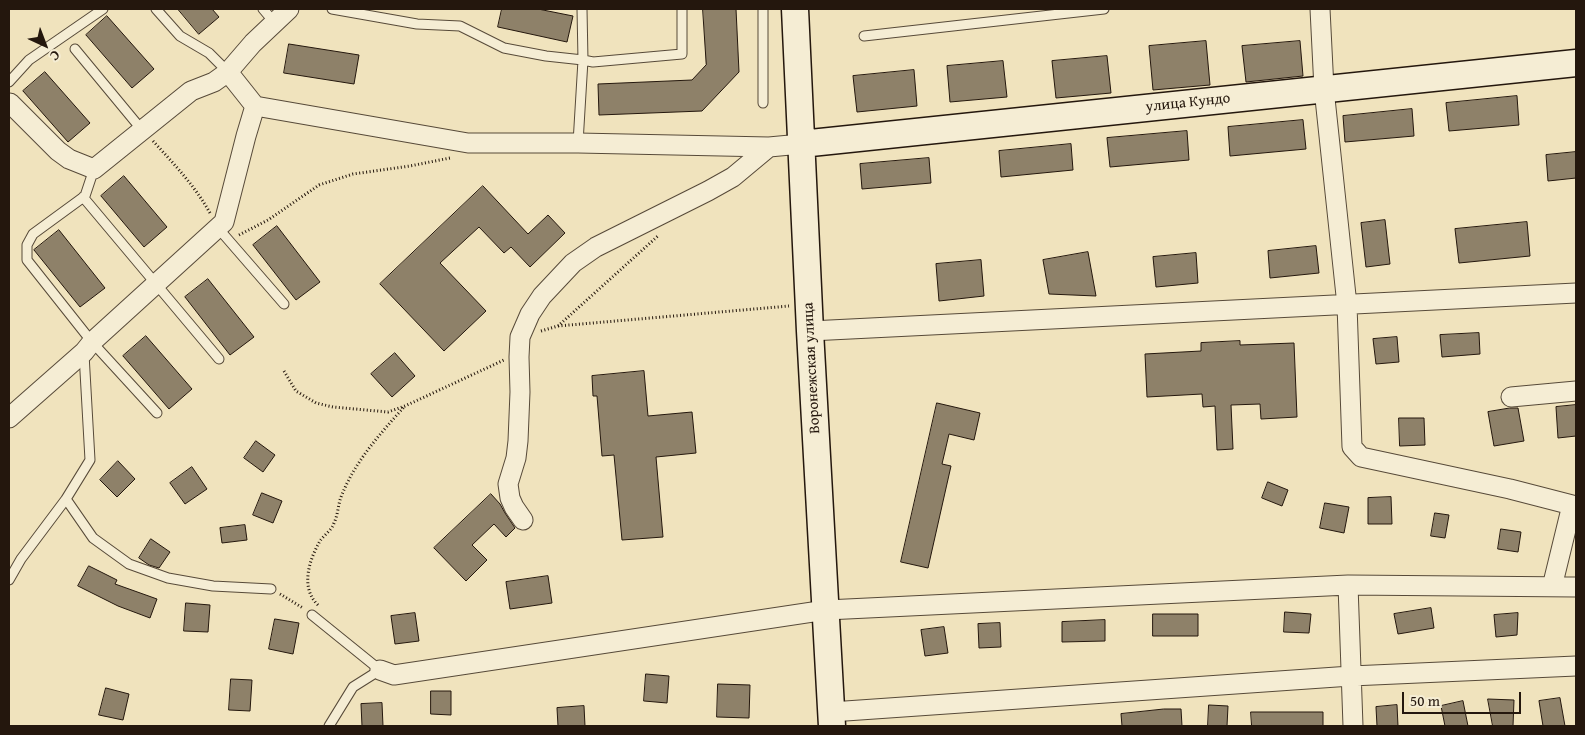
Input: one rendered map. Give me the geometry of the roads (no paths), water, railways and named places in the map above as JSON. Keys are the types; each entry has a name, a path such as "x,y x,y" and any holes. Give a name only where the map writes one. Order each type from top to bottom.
{"street":[{"path":"9,100 58,151 69,159 94,169 191,91 214,82 228,72 253,43 268,16 289,9"},
{"name":"Воронежская улица","path":"795,9 810,331 832,719"},
{"path":"1320,9 1324,89 1347,305 1352,447 1361,457 1510,489 1574,506 1552,587"},
{"name":"улица Кундо","path":"801,144 1576,63"},
{"path":"228,72 255,106 468,143 769,147 801,144"},
{"path":"9,418 156,284 222,233 255,106"},
{"path":"523,520 510,498 508,484 516,458 518,441 520,345 530,314 542,296 573,264 596,247 684,204 733,177 769,147"},
{"path":"810,331 1576,293"},
{"path":"1511,397 1576,391"},
{"path":"1348,585 1353,726"},
{"path":"380,670 394,675 826,610 1348,585 1576,587"},
{"path":"832,719 1351,676 1576,666"}],"lane":[{"path":"9,82 29,60 103,9"},
{"path":"156,9 180,36 209,53 228,72"},
{"path":"332,9 417,24 460,26 504,48 593,62 682,54 682,9"},
{"path":"578,143 583,60 582,9"},
{"path":"762,9 763,102"},
{"path":"864,36 1104,9"},
{"path":"75,48 142,130"},
{"path":"94,169 86,196 33,234 27,245 27,260 88,347 157,413"},
{"path":"83,197 218,358"},
{"path":"222,233 284,304"},
{"path":"9,580 21,559 66,499 90,460 88,347"},
{"path":"66,499 93,538 129,564 168,578 213,586 272,588"},
{"path":"312,615 380,670 353,687 329,726"}]}
